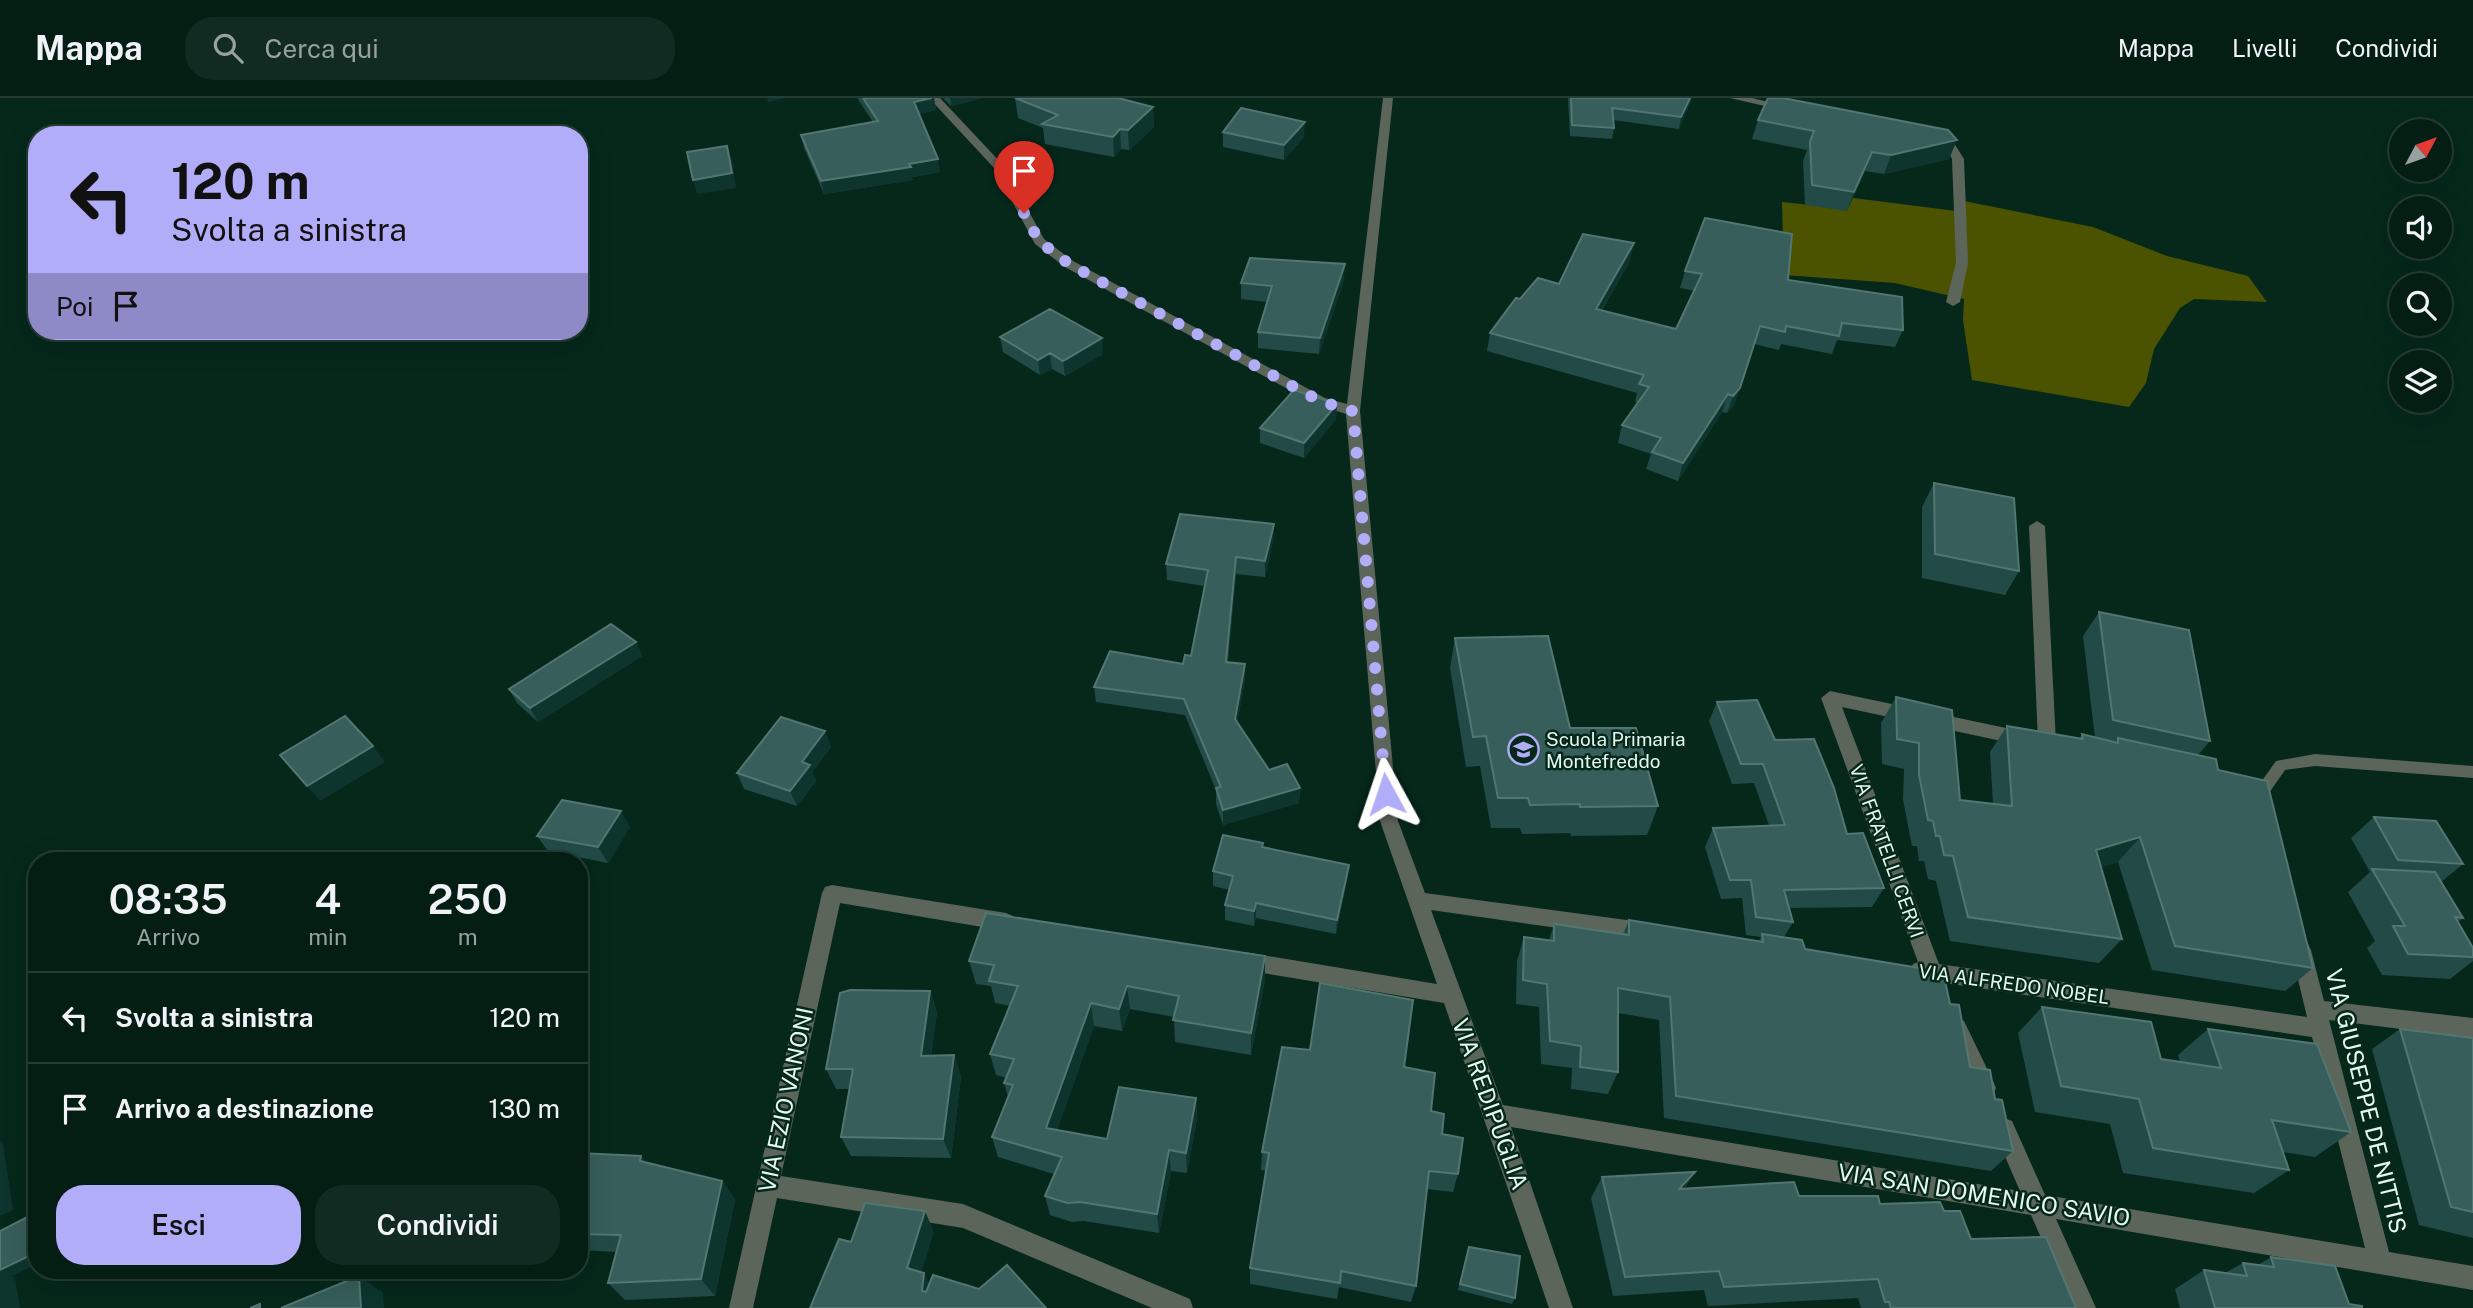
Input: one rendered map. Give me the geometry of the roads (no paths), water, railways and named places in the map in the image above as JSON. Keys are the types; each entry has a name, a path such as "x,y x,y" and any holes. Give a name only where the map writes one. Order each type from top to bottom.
{"street":[{"path":"933,98 1000,168 1039,241 1069,264 1320,401 1353,411"},
{"name":"VIA REDIPUGLIA","path":"1388,98 1353,411 1389,821 1495,1114 1561,1308"},
{"path":"1735,98 1802,111"},
{"path":"1921,133 1940,138 1950,145 1958,159 1962,263 1953,302"},
{"name":"VIA FRATELLI CERVI","path":"2037,526 2054,745 1830,698 1932,972 2084,1308"},
{"path":"2258,787 2270,815"},
{"name":"VIA EZIO VANONI","path":"741,1308 832,893 1024,925"},
{"path":"1417,900 1674,936"},
{"name":"VIA GIUSEPPE DE NITTIS","path":"2297,931 2380,1262"},
{"path":"1217,956 1451,995"},
{"name":"VIA ALFREDO NOBEL","path":"1905,968 2317,1018 2473,1028"},
{"name":"VIA SAN DOMENICO SAVIO","path":"1495,1114 2473,1278"},
{"path":"768,1185 963,1216 1181,1308"}],"lane":[{"path":"2258,787 2281,765 2315,760 2473,772"}],"place":[{"name":"Scuola Primaria Montefreddo","path":"1523,750"}]}
